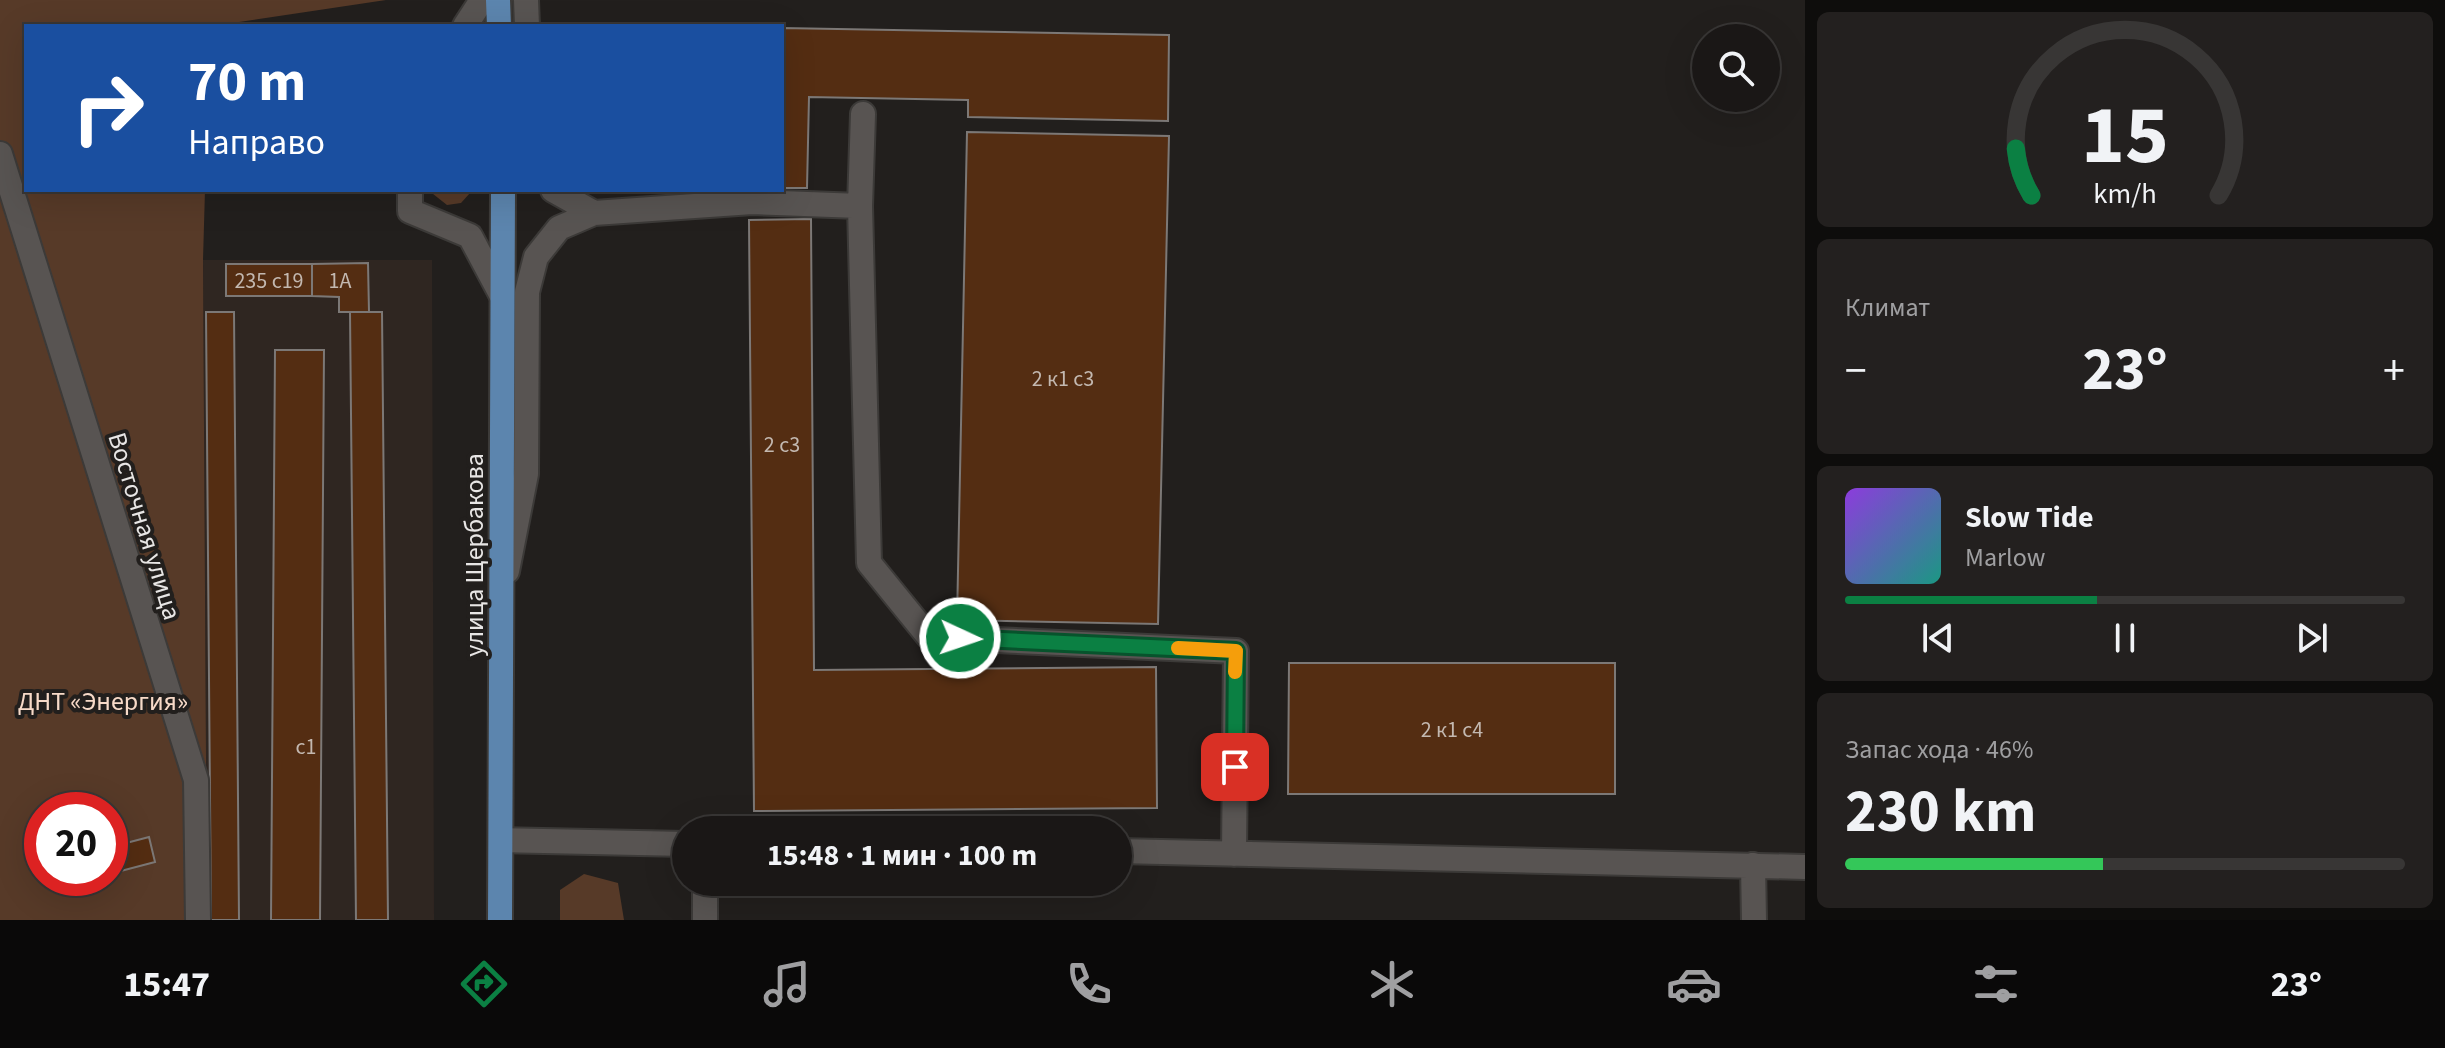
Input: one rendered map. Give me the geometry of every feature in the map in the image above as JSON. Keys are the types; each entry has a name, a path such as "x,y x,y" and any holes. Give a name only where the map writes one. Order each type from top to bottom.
{"main road":[{"path":"498,0 499,24"},
{"name":"улица Щербакова","path":"500,920 503,192"}],"street":[{"path":"466,24 482,0"},
{"path":"526,0 527,24"},
{"path":"863,114 860,206 869,563 929,637 1236,651 1234,854"},
{"name":"Восточная улица","path":"0,154 196,780 198,920"},
{"path":"410,192 410,211 470,236 502,296"},
{"path":"557,192 594,213"},
{"path":"502,597 526,474 527,292 536,257 559,228 594,213 752,202 860,206"},
{"path":"501,840 672,844"},
{"path":"1132,851 1805,867"},
{"path":"1753,865 1754,920"},
{"path":"705,896 705,920"}],"shaded area":[{"path":"203,260 432,260 434,920 207,920"}],"green space":[{"name":"ДНТ «Энергия»","path":"0,0 386,0 225,24 24,24 24,192 205,192 207,920 0,920"},
{"path":"431,192 470,192 461,203 447,205"},
{"path":"584,874 618,883 624,920 560,920 560,890"}],"building":[{"path":"784,28 1169,35 1168,121 968,117 968,100 809,97 807,188 784,188"},
{"path":"967,132 1169,136 1158,624 957,620"},
{"path":"811,219 814,670 1156,667 1157,808 754,811 749,220"},
{"path":"368,263 369,312 339,312 339,297 312,296 312,264"},
{"path":"226,264 312,264 312,296 226,296"},
{"path":"206,312 234,312 239,920 211,920"},
{"path":"350,312 382,312 388,920 356,920"},
{"path":"275,350 324,350 320,920 271,920"},
{"path":"1289,663 1615,663 1615,794 1288,794"},
{"path":"149,837 155,862 128,869 128,843"}],"slow traffic":[{"path":"1178,648 1236,651 1235,672"}],"route":[{"path":"960,638 1236,651 1235,767"}]}
